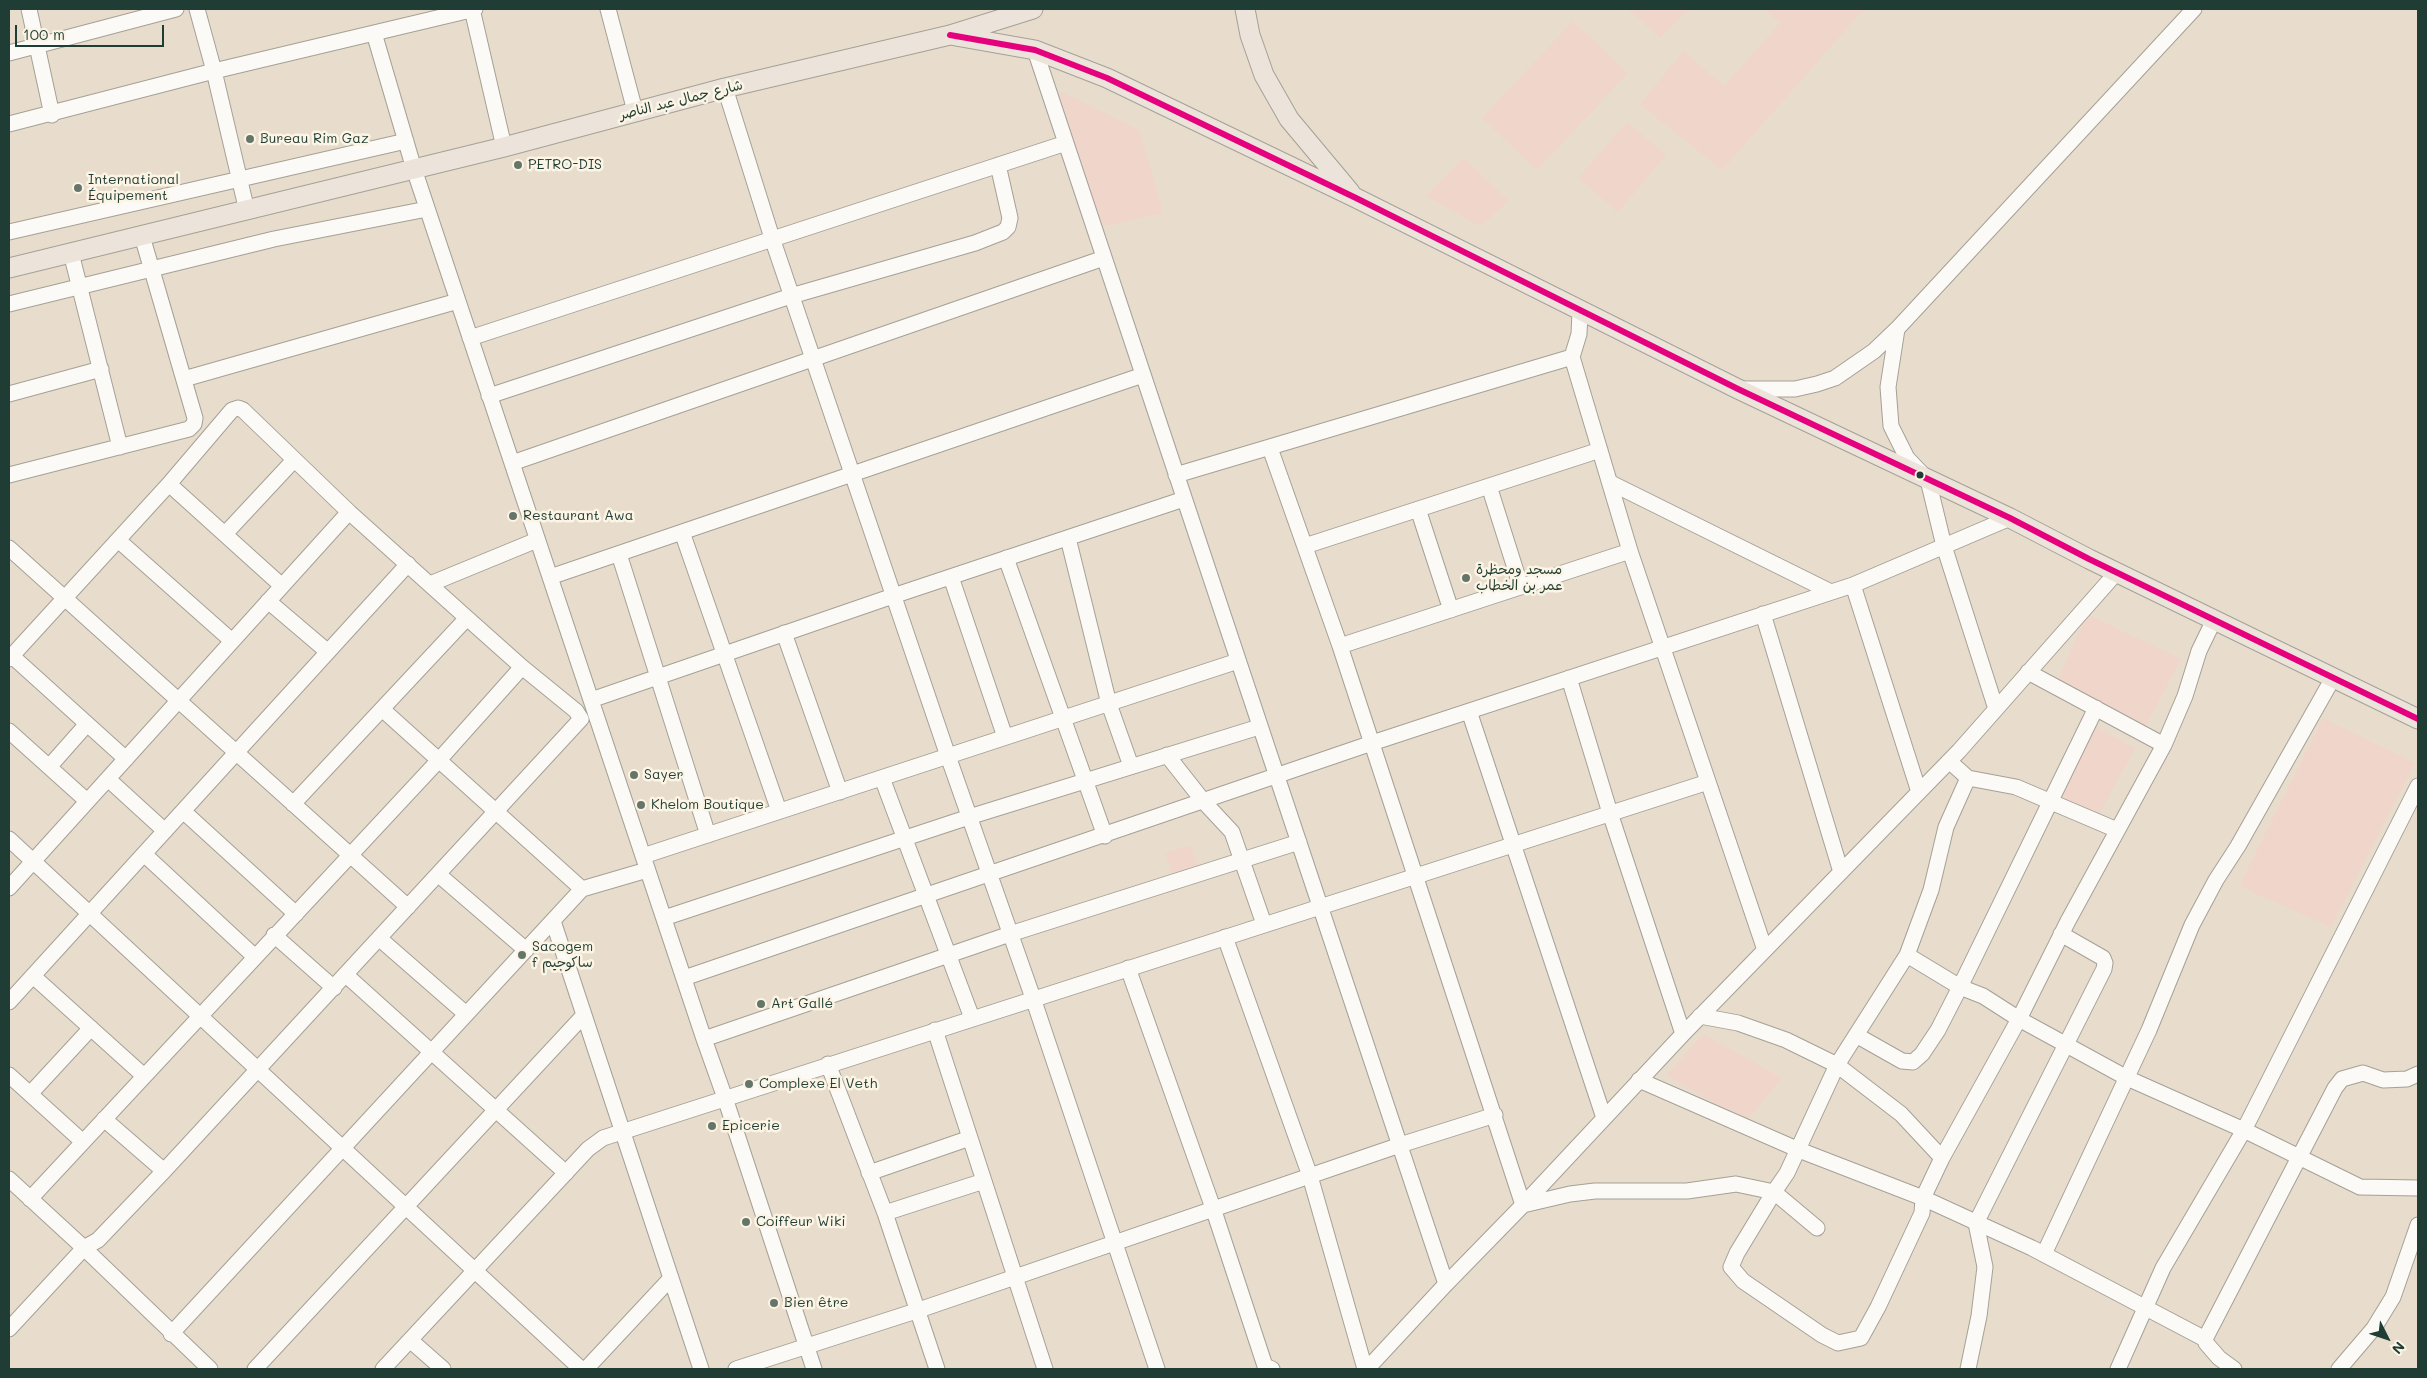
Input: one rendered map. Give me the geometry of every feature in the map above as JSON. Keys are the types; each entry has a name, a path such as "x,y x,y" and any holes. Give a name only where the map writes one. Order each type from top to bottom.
{"main road":[{"name":"شارع جمال عبد الناصر","path":"9,268 414,170 724,88 950,35 1032,9"},
{"path":"1246,9 1250,35 1264,75 1289,119 1356,198"},
{"name":"شارع جمال عبد الناصر","path":"950,35 1035,50 1098,74 1356,198 1580,312 2010,518 2418,719"}],"street":[{"path":"29,9 52,115"},
{"path":"9,53 176,9"},
{"path":"197,9 214,71 247,211"},
{"path":"9,124 52,115 214,71 473,9 504,147"},
{"path":"608,9 635,111"},
{"path":"1738,389 1795,389 1835,378 1856,365 1897,329 2194,9"},
{"path":"374,33 414,170 814,1369"},
{"path":"1035,50 1446,1284"},
{"path":"724,88 791,296 969,817 1034,998 1157,1369"},
{"path":"9,232 406,141"},
{"path":"470,338 1066,143"},
{"path":"489,396 791,296 975,243 1003,232 1008,227 1010,218 998,165"},
{"path":"9,304 274,239 427,209"},
{"path":"9,475 192,427 195,418 142,236"},
{"path":"71,253 120,447"},
{"path":"512,464 1104,258"},
{"path":"184,379 458,301"},
{"path":"1580,312 1579,334 1572,357 1630,551 1765,950"},
{"path":"1897,329 1888,387 1891,426 1907,458 1928,480 1944,546 1996,709"},
{"path":"1176,475 1572,357"},
{"path":"9,394 101,368"},
{"path":"550,577 1143,375"},
{"path":"9,1329 84,1248 98,1240 164,1172 581,719 576,711 467,618 349,512 243,410 238,408 232,410 169,484 10,658 126,758"},
{"path":"1270,448 1340,646 1523,1205"},
{"path":"1305,546 1600,450"},
{"path":"225,534 294,460"},
{"path":"1611,483 1831,592"},
{"path":"169,484 282,586"},
{"path":"1489,486 1521,587"},
{"path":"591,700 893,596 1184,499"},
{"path":"1418,509 1450,610"},
{"path":"9,888 349,512"},
{"path":"684,978 1105,836 1372,743 1831,592 2010,518"},
{"path":"682,532 779,812"},
{"path":"1068,538 1109,704 1131,766"},
{"path":"118,540 232,641"},
{"path":"430,584 537,540"},
{"path":"9,548 408,907"},
{"path":"1340,646 1630,551"},
{"path":"619,554 708,835"},
{"path":"1006,558 1105,836"},
{"path":"9,1002 408,564"},
{"path":"1366,1369 1700,1016 1949,761 2117,572"},
{"path":"951,577 1005,737"},
{"path":"1853,584 1919,792"},
{"path":"268,601 328,652"},
{"path":"1763,614 1841,872"},
{"path":"293,804 467,618"},
{"path":"1968,778 1946,827 1931,890 1907,955 1837,1065 1788,1173 1774,1192 1731,1266 1743,1281 1822,1335 1838,1343 1861,1338 1878,1307 1922,1212 1923,1198 1942,1158 2019,1019 2117,830 2164,745 2185,696 2199,651 2214,620"},
{"path":"784,633 840,792"},
{"path":"171,1334 582,889 708,835 1238,661"},
{"path":"30,1199 274,934 296,914 439,760 522,666"},
{"path":"2028,672 2164,745"},
{"path":"1568,678 1610,813 1683,1034"},
{"path":"2044,1254 2126,1078 2192,925 2333,678"},
{"path":"1856,1035 1902,1061 1913,1062 1922,1054 1938,1030 1960,987 2096,708"},
{"path":"382,709 582,889"},
{"path":"1469,711 1604,1118"},
{"path":"48,767 88,724"},
{"path":"664,918 969,817 1259,727"},
{"path":"9,731 87,801"},
{"path":"1167,755 1204,802 1232,832 1264,924"},
{"path":"1949,761 1968,778 2016,787 2117,830"},
{"path":"882,778 972,1018"},
{"path":"108,779 165,831"},
{"path":"383,1369 588,1149 603,1138 1708,782"},
{"path":"2118,1369 2163,1268 2244,1130 2418,786"},
{"path":"183,811 296,914"},
{"path":"9,839 581,1369"},
{"path":"704,1039 1010,934 1298,842"},
{"path":"144,854 254,956"},
{"path":"439,875 526,950"},
{"path":"553,921 701,1369"},
{"path":"274,934 334,988"},
{"path":"1968,1369 1979,1316 1985,1267 1976,1223 2067,1044 2105,963 2103,958 2062,934"},
{"path":"1225,937 1310,1176 1366,1369"},
{"path":"380,939 466,1014"},
{"path":"1907,955 1960,987 1983,996 2019,1019 2126,1078 2244,1130 2360,1187 2418,1188"},
{"path":"1128,968 1213,1208 1265,1368"},
{"path":"346,975 566,1173"},
{"path":"33,976 144,1076"},
{"path":"255,1369 584,1015"},
{"path":"1700,1016 1738,1023 1778,1037 1837,1065 1902,1114 1942,1158"},
{"path":"30,1094 91,1028"},
{"path":"935,1030 1045,1369"},
{"path":"828,1064 885,1213 916,1311 937,1369"},
{"path":"2205,1339 2299,1156 2335,1088 2342,1079 2363,1073 2383,1080 2407,1079 2418,1074"},
{"path":"9,1075 83,1142"},
{"path":"1640,1080 1799,1150 1923,1198 2044,1254 2205,1339 2206,1343 2219,1358 2234,1369"},
{"path":"736,1369 916,1311 1115,1241 1495,1115"},
{"path":"104,1119 164,1172"},
{"path":"870,1173 970,1138"},
{"path":"9,1179 210,1369"},
{"path":"885,1213 984,1181"},
{"path":"1523,1205 1570,1194 1595,1191 1687,1191 1736,1184 1774,1192 1817,1228"},
{"path":"2339,1369 2374,1328 2393,1297 2418,1225"},
{"path":"586,1369 671,1278"},
{"path":"410,1340 443,1369"}],"shaded area":[{"path":"1628,9 1688,9 1660,38"},
{"path":"1764,9 1864,9 1722,170 1640,104 1683,51 1724,86 1780,23"},
{"path":"1573,21 1628,73 1537,170 1482,118"},
{"path":"1059,91 1140,130 1163,213 1095,228"},
{"path":"1627,122 1666,155 1618,212 1578,178"},
{"path":"1464,158 1509,201 1480,226 1426,196"},
{"path":"2087,614 2181,659 2146,725 2057,682"},
{"path":"2323,718 2415,763 2331,927 2239,886"},
{"path":"2095,726 2135,748 2097,818 2059,799"},
{"path":"1191,845 1198,866 1172,875 1165,853"},
{"path":"1703,1034 1782,1078 1746,1122 1667,1075"}],"transit line":[{"path":"950,35 1035,50 1107,78 1356,198 1738,389 2010,518 2089,559 2418,719"}],"place":[{"name":"Bureau Rim Gaz","path":"250,139"},
{"name":"PETRO-DIS","path":"518,165"},
{"name":"International Équipement","path":"78,188"},
{"name":"Restaurant Awa","path":"513,516"},
{"name":"مسجد ومحظرة عمر بن الخطاب","path":"1466,578"},
{"name":"Sayer","path":"634,775"},
{"name":"Khelom Boutique","path":"641,805"},
{"name":"Sacogem f ساكوجيم","path":"522,955"},
{"name":"Art Gallé","path":"761,1004"},
{"name":"Complexe El Veth","path":"749,1084"},
{"name":"Epicerie","path":"712,1126"},
{"name":"Coiffeur Wiki","path":"746,1222"},
{"name":"Bien être","path":"774,1303"}]}
